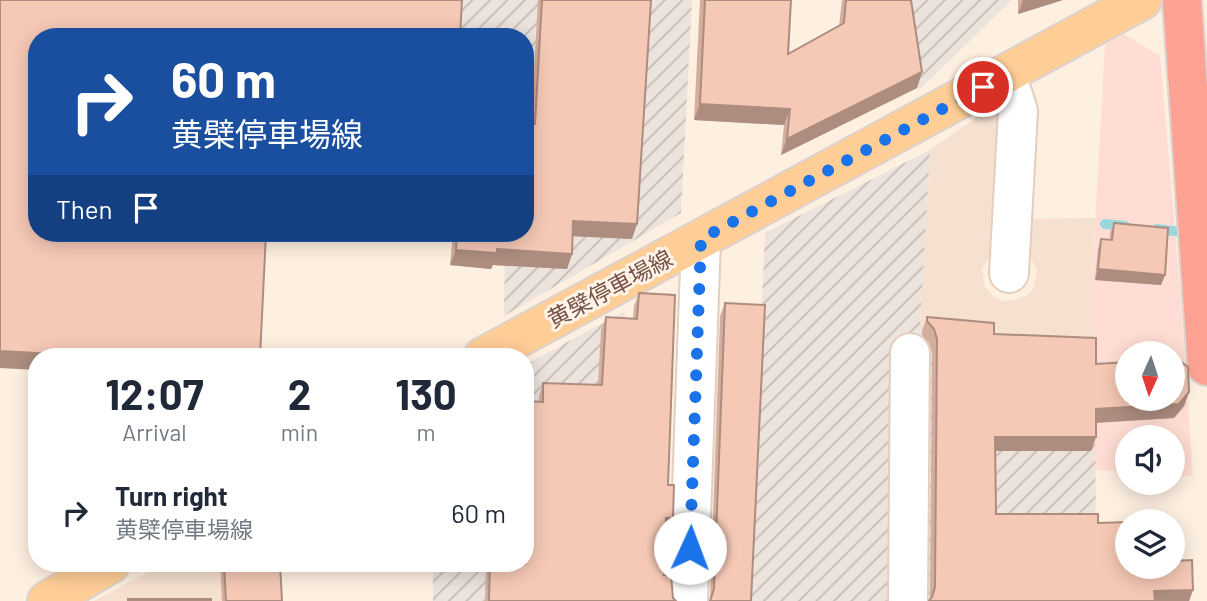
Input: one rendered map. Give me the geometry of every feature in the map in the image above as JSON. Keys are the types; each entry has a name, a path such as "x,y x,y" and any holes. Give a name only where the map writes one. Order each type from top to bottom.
{"highway":[{"path":"1182,0 1207,366"}],"main road":[{"name":"黄檗停車場線","path":"500,348 1142,0"},
{"path":"47,601 96,572"}],"street":[{"path":"1006,74 1018,111 1009,274"},
{"path":"688,601 701,239"},
{"path":"908,601 910,353"}],"shaded area":[{"path":"0,0 692,0 681,213 504,316 505,242 534,242 534,28 28,28"},
{"path":"904,0 1012,0 919,90"},
{"path":"1124,34 1160,56 1184,341 1115,341 1115,411 1185,411 1185,358 1193,476 1185,476 1185,425 1115,425 1115,471 1095,470 1092,281 1105,44"},
{"path":"990,108 1006,121 991,253 982,269 985,287 1003,301 1026,296 1033,289 1037,271 1030,256 1023,250 1025,219 1096,218 1092,281 1095,341 920,328 930,150"},
{"path":"930,150 920,328 1095,341 1096,601 749,601 765,233"},
{"path":"625,311 618,601 433,601 433,572 534,572 534,360"},
{"path":"148,572 278,572 280,601 94,601"}],"building":[{"path":"0,0 462,0 460,28 28,28 28,242 266,242 260,348 28,348 28,353 0,351"},
{"path":"542,0 651,0 637,224 573,221 572,254 497,249 497,253 456,250 456,242 534,242 535,124"},
{"path":"705,0 791,0 788,54 844,23 846,0 911,0 922,72 787,139 790,109 700,104"},
{"path":"1114,223 1168,228 1165,275 1098,269 1101,239 1112,240"},
{"path":"639,293 675,295 668,485 674,485 673,518 666,518 664,575 671,575 673,598 676,601 489,601 490,572 534,572 534,402 543,402 543,383 602,385 606,317 637,319"},
{"path":"725,303 765,305 751,601 710,601 714,589"},
{"path":"927,317 994,323 994,334 1096,338 1096,364 1115,363 1115,408 1096,409 1096,437 995,437 996,514 1098,514 1098,523 1115,522 1115,579 1185,579 1185,560 1192,560 1193,590 1154,591 1155,601 929,601 935,587 937,339 934,329"},
{"path":"1185,365 1188,367 1189,392 1185,397"},
{"path":"224,572 280,572 282,601 226,601"},
{"path":"211,599 211,601 128,601"}],"waterway":[{"path":"1105,224 1125,226"},
{"path":"1157,229 1191,233"}],"route":[{"path":"690,548 701,239 983,87"}]}
